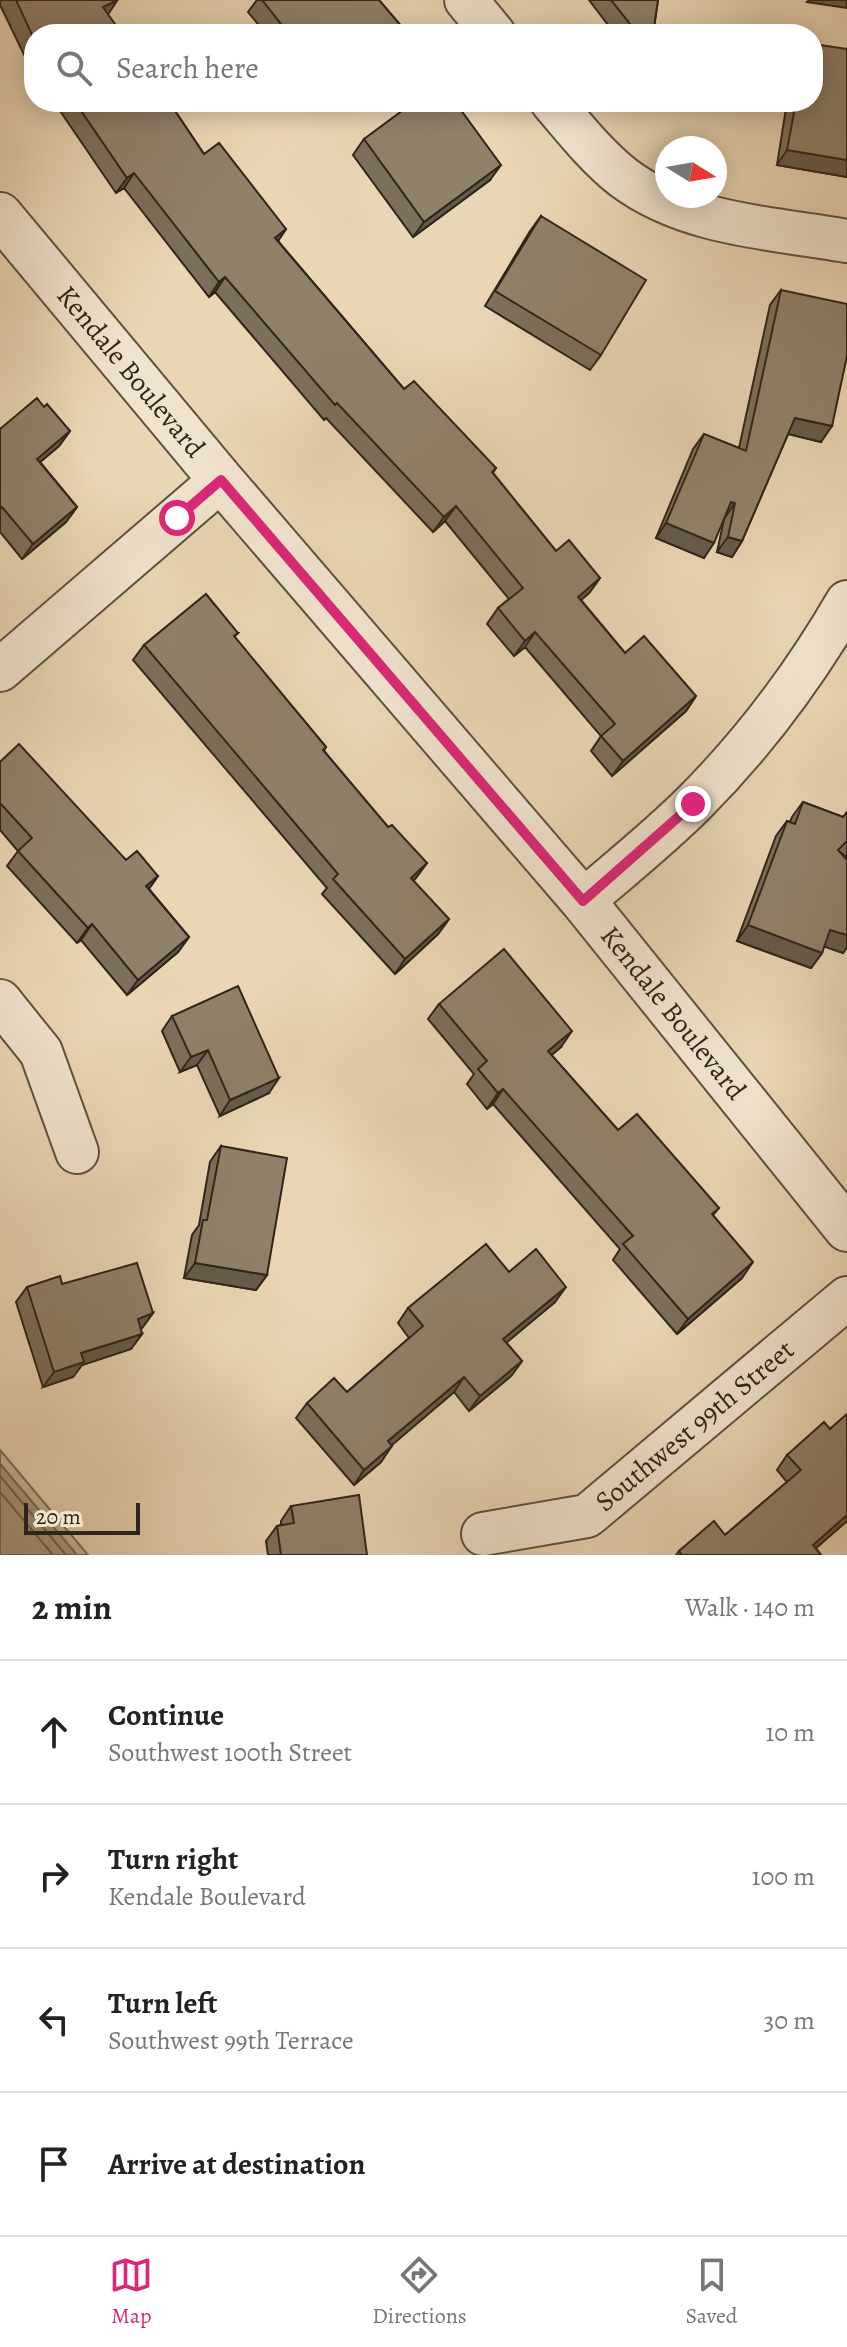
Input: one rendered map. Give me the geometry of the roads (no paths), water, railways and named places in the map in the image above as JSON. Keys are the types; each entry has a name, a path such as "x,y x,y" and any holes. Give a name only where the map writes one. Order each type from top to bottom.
{"street":[{"path":"466,0 486,24"},
{"path":"561,112 623,177 662,201 691,213 847,241"},
{"name":"Kendale Boulevard","path":"0,215 221,480 583,901 847,1229"},
{"path":"0,670 221,480"},
{"path":"583,901 693,804 739,755 803,674 847,602"},
{"path":"0,1001 41,1052 77,1152"},
{"name":"Southwest 99th Street","path":"483,1534 587,1516 847,1298"}],"water":[{"path":"0,1464 77,1555 0,1555"}]}
